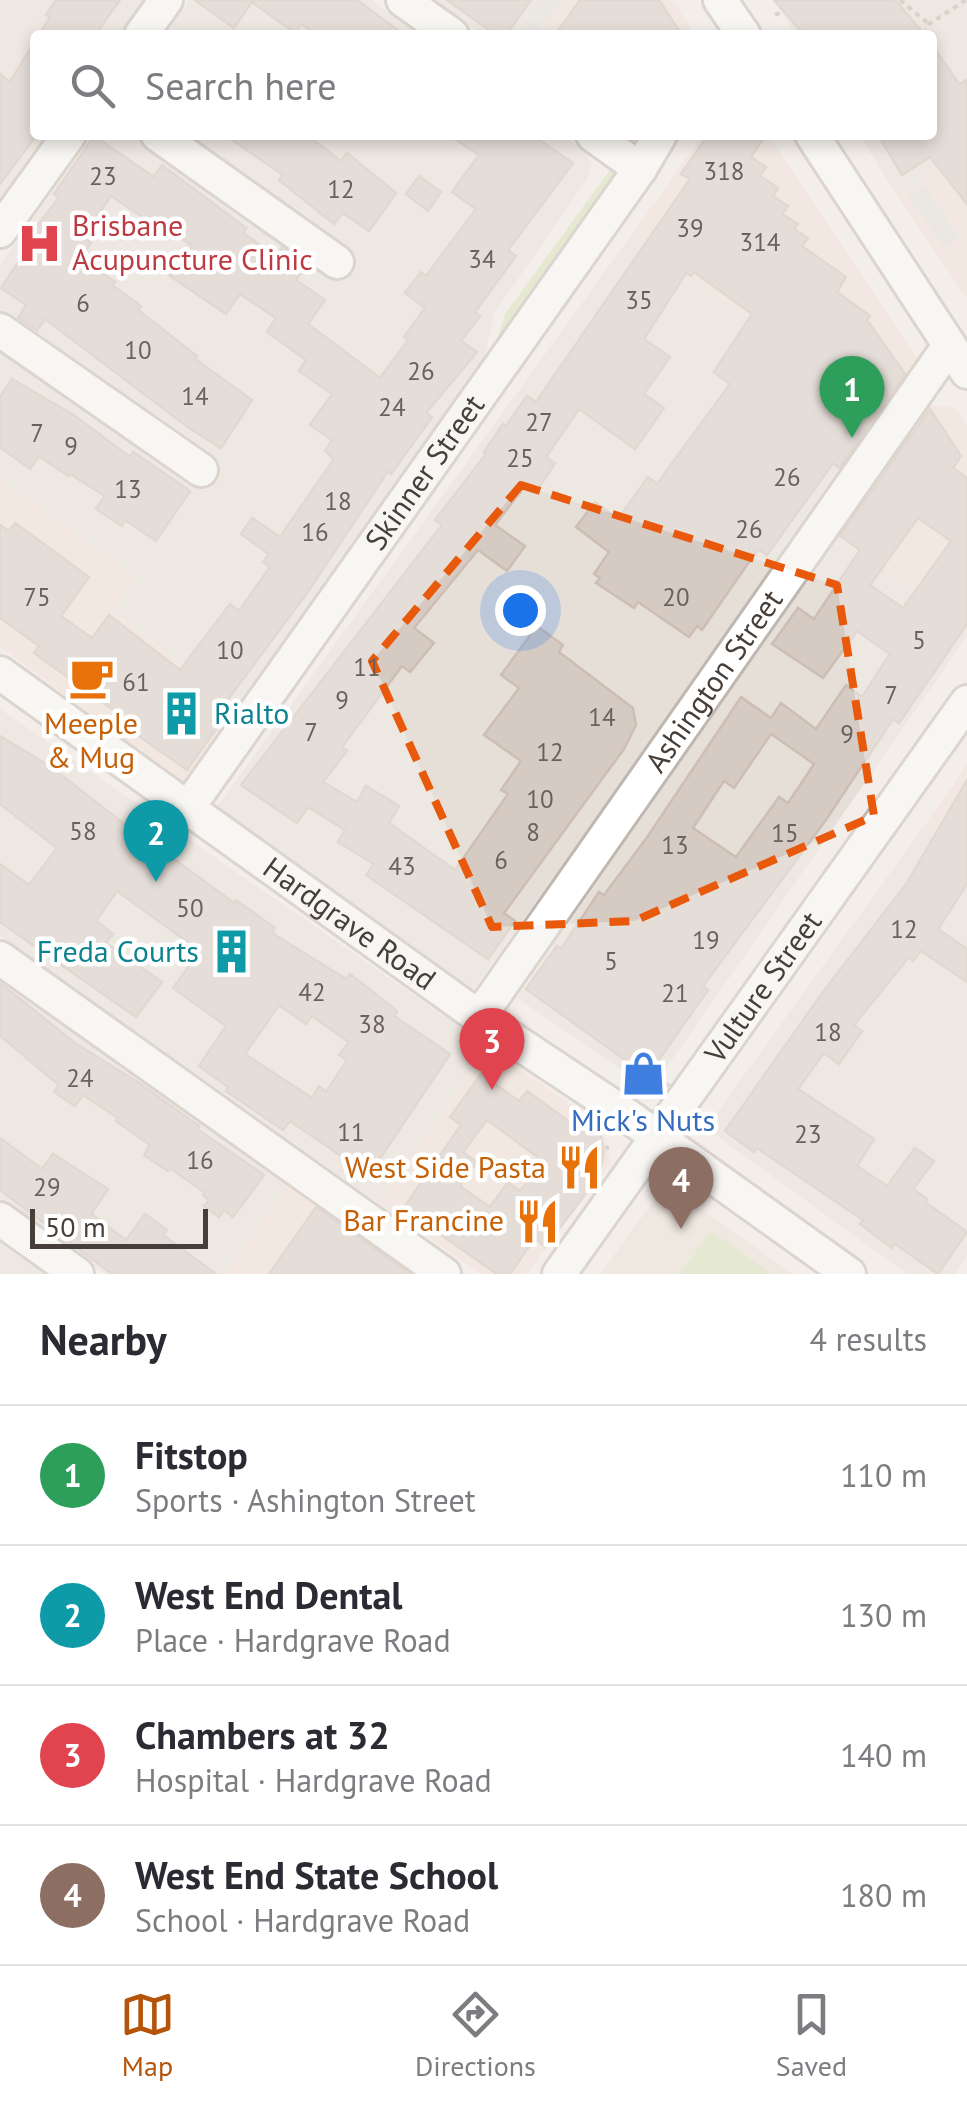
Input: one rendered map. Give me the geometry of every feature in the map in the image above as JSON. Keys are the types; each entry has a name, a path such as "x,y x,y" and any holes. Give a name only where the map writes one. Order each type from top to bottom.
{"street":[{"path":"145,30 166,0"},
{"path":"403,0 445,30"},
{"path":"720,0 741,30"},
{"path":"1,228 66,140"},
{"path":"165,140 337,262"},
{"path":"600,140 640,168"},
{"name":"Skinner Street","path":"187,809 657,140"},
{"path":"815,140 958,359"},
{"path":"0,330 201,470"},
{"name":"Ashington Street","path":"479,1017 958,359"},
{"name":"Hardgrave Road","path":"0,673 479,1017 656,1136 849,1274"},
{"name":"Vulture Street","path":"559,1274 967,702"},
{"path":"0,958 444,1274"},
{"path":"0,1220 77,1274"}],"path":[{"path":"900,0 929,24"},
{"path":"926,30 966,0"},
{"path":"775,15 783,11"},
{"path":"596,1151 609,1146"}],"highlighted area":[{"path":"521,485 837,585 874,816 634,921 492,927 372,661"}],"shaded area":[{"path":"0,0 149,0 127,30 30,30 30,140 47,140 0,205"},
{"path":"189,0 371,0 413,30 168,30"},
{"path":"434,0 540,0 518,30 476,30"},
{"path":"540,0 672,0 692,30 518,30"},
{"path":"540,0 561,0 539,30 519,30"},
{"path":"774,0 967,0 967,150 898,197 862,140 937,140 937,30 793,30"},
{"path":"89,140 568,140 586,152 591,165 588,178 495,312 483,360 239,706 112,611 137,577 0,480 0,265"},
{"path":"699,140 772,140 920,363 843,471 714,372 749,317 632,234"},
{"path":"967,149 967,299 898,197"},
{"path":"924,185 960,237 944,248 908,196"},
{"path":"632,234 750,318 714,372 843,471 473,990 217,807"},
{"path":"930,406 954,406 967,426 967,631 836,537"},
{"path":"0,480 137,577 112,612 239,706 184,783 0,647"},
{"path":"836,537 967,631 967,636 651,1090 517,998"},
{"path":"0,709 489,1047 379,1203 0,936"},
{"path":"967,764 967,858 922,829"},
{"path":"922,829 967,858 967,1256 954,1274 907,1274 706,1128"},
{"path":"0,974 294,1177 225,1274 105,1274 0,1199"},
{"path":"489,1047 602,1126 611,1162 527,1274 480,1274 379,1203"},
{"path":"294,1177 430,1274 225,1274"},
{"path":"666,1184 793,1274 600,1274"},
{"path":"0,1243 44,1274 0,1274"}],"green space":[{"path":"612,167 618,173 496,353 505,314"},
{"path":"711,1231 772,1274 680,1274"}],"building":[{"path":"56,0 120,0 99,30 42,30 50,17 46,15"},
{"path":"195,0 357,0 397,30 310,30 301,24 297,30 291,30 252,2 234,28"},
{"path":"447,0 531,0 510,30 489,30"},
{"path":"580,0 659,0 679,30 559,30"},
{"path":"774,0 895,0 921,30 800,30"},
{"path":"30,49 33,140 0,184 0,74 10,82"},
{"path":"937,52 959,84 967,80 967,204 930,157 902,175 881,140 937,140"},
{"path":"91,140 100,140 154,177 162,165 246,228 243,233 276,256 282,247 306,265 296,280 325,300 308,324 380,378 408,340 404,337 425,308 405,293 421,272 426,276 476,209 452,192 479,155 456,140 539,140 573,163 508,250 516,256 475,312 480,316 461,341 477,352 426,413 432,417 391,474 388,471 307,593 226,702 232,707 187,770 126,727 130,722 34,653 39,646 0,618 0,525 9,531 15,523 89,577 61,616 92,638 109,615 180,670 230,604 239,611 270,567 263,562 269,554 241,534 252,518 280,537 334,459 325,451 332,440 310,425 332,394 299,371 306,360 267,332 276,318 240,294 226,314 170,276 192,246 159,222 156,226 111,196 83,236 91,243 80,258 115,282 112,285 141,306 138,310 197,356 195,359 252,400 221,448 45,319 37,330 18,318 26,305 1,288 27,249 22,245 59,198 54,194"},
{"path":"232,140 314,140 341,161 347,153 396,193 369,231 343,213 334,224 279,180 283,175"},
{"path":"705,140 763,140 751,157 766,167 760,176 778,188 773,196 788,206 782,214 798,224 794,229 808,238 802,246 846,277 837,292 870,316 867,320 905,374 839,468 833,463 767,555 758,549 702,630 697,626 689,637 638,602 634,608 596,583 600,578 594,574 609,552 576,527 595,502 618,519 648,477 657,484 730,384 714,372 752,314 694,272 691,276 686,273 644,339 670,357 644,394 664,408 635,449 579,409 546,457 555,463 538,489 528,482 495,525 525,546 507,571 478,550 414,628 434,643 410,672 402,666 342,747 347,751 323,782 357,802 366,786 399,806 389,823 455,870 508,794 501,790 521,761 484,735 519,688 501,675 537,626 563,645 559,652 633,708 636,725 624,749 504,913 515,921 488,959 366,875 374,864 338,842 345,830 308,807 297,823 241,785 442,525 435,520 486,454 503,424 506,426 527,396 536,402 690,179 681,174"},
{"path":"419,176 441,192 428,211 406,194"},
{"path":"12,379 75,416 130,457 133,452 190,491 156,541 125,520 122,526 96,509 105,496 70,474 39,456 30,469 0,447 0,397"},
{"path":"930,409 961,456 953,468 967,478 967,624 899,723 893,719 826,820 703,986 708,990 656,1064 662,1068 656,1076 669,1085 641,1096 624,1084 635,1067 526,989 557,946 561,949 599,892 604,895 648,836 741,697 771,718 781,703 816,729 846,685 862,697 890,654 857,631 823,678 772,644 798,608 814,619 860,550 840,536","holes":["918,518 951,541 903,608 870,585","771,734 814,764 788,803 779,797 736,857 693,828 724,781 734,788"]},
{"path":"0,736 51,767 158,850 275,928 272,933 346,979 350,974 397,1011 394,1016 450,1054 369,1175 290,1121 283,1130 226,1091 228,1087 199,1066 226,1026 173,988 200,951 117,891 96,921 113,934 106,943 162,982 136,1017 0,922 0,864 29,885 57,848 0,804","holes":["279,1005 306,1024 312,1016 349,1042 339,1055 347,1060 326,1092 319,1086 312,1098 245,1054"]},
{"path":"967,780 967,884 938,929 967,949 967,982 921,951 913,961 909,957 854,1025 862,1031 839,1064 824,1053 798,1089 874,1139 857,1166 887,1186 915,1148 934,1161 913,1189 967,1232 938,1274 895,1244 892,1248 860,1224 863,1220 757,1148 754,1152 725,1131 823,992 907,883"},
{"path":"0,983 75,1043 142,1085 264,1175 233,1217 224,1210 219,1217 204,1206 209,1200 204,1192 144,1155 150,1145 116,1121 118,1118 83,1095 75,1106 54,1092 59,1085 0,1036"},
{"path":"481,1074 519,1101 527,1091 571,1123 578,1114 599,1129 604,1150 594,1182 545,1247 535,1238 510,1274 497,1274 401,1212 461,1125 450,1117","holes":["487,1120 543,1161 520,1191 508,1182 490,1207 460,1186 477,1162 463,1152"]},
{"path":"0,1138 42,1169 53,1154 108,1189 91,1214 126,1240 145,1214 167,1230 163,1235 216,1274 112,1274 0,1190"},
{"path":"316,1207 410,1274 269,1274"}],"place":[{"name":"Brisbane Acupuncture Clinic","path":"39,243"},
{"name":"Fitstop","path":"852,438"},
{"name":"Meeple & Mug","path":"91,677"},
{"name":"Rialto","path":"181,714"},
{"name":"West End Dental","path":"156,882"},
{"name":"Freda Courts","path":"232,952"},
{"name":"Mick's Nuts","path":"643,1074"},
{"name":"Chambers at 32","path":"492,1090"},
{"name":"West Side Pasta","path":"579,1168"},
{"name":"Bar Francine","path":"537,1221"},
{"name":"West End State School","path":"681,1229"}]}
